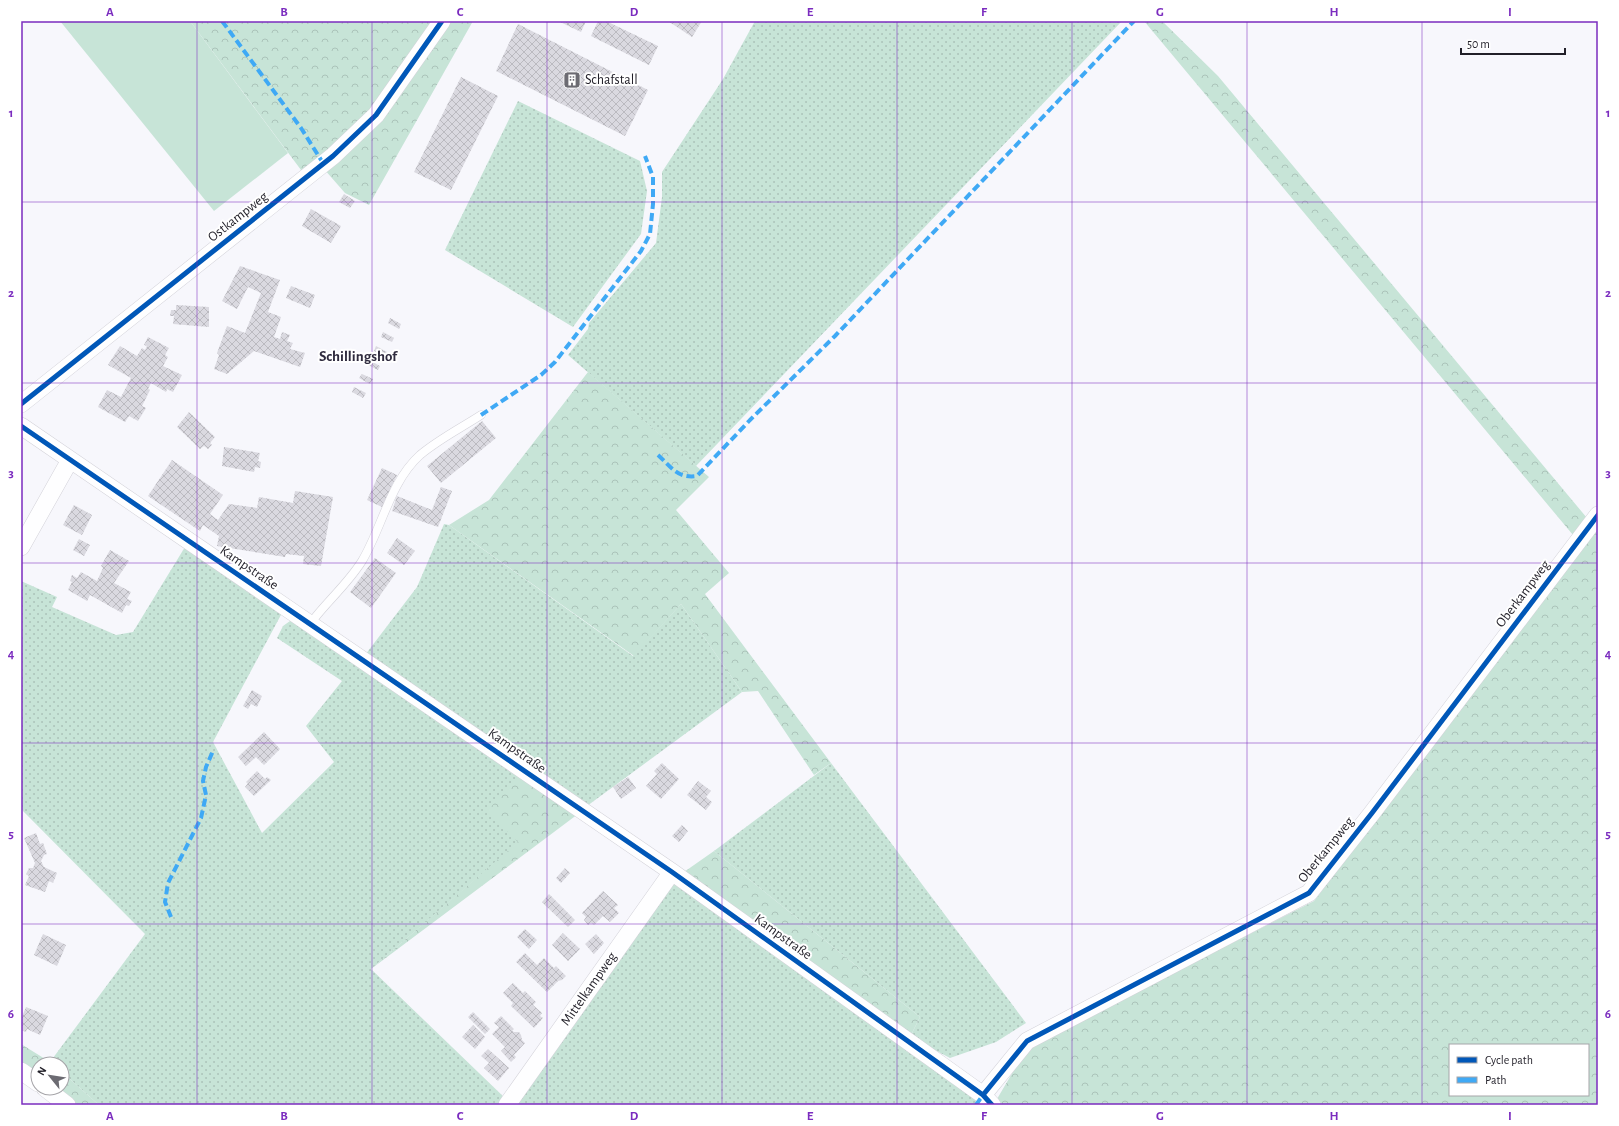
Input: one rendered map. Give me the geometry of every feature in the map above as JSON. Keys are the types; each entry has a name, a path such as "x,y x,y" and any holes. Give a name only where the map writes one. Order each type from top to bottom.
{"street":[{"name":"Ostkampweg","path":"21,404 333,156 376,115 442,21"},
{"name":"Kampstraße","path":"21,426 672,872 987,1100"},
{"path":"21,547 70,460"},
{"name":"Oberkampweg","path":"987,1100 1027,1041 1309,892 1372,813 1598,515"},
{"name":"Mittelkampweg","path":"507,1105 672,872"},
{"path":"21,1071 30,1077"},
{"path":"55,1096 67,1105"}],"lane":[{"path":"310,624 345,585 362,561 398,485 406,472 420,456 481,415"}],"green space":[{"path":"60,21 190,21 288,153 214,211"},
{"path":"190,21 437,21 374,112 304,174"},
{"path":"451,21 473,21 369,205 345,193 324,169 417,68"},
{"path":"755,21 1122,21 696,466 568,355 588,329 589,323 656,243 662,197 662,172 723,79"},
{"path":"1144,21 1162,21 1218,76 1587,518 1573,535"},
{"path":"518,101 640,161 647,191 641,234 573,327 445,250"},
{"path":"588,372 709,477 676,510 729,573 705,594 831,763 814,775 758,691 742,692 681,604 634,656 449,525 489,500"},
{"path":"444,524 449,525 633,656 681,604 742,692 587,806 365,655 417,587"},
{"path":"1598,527 1598,1105 1003,1105 997,1099 1027,1048 1314,901"},
{"path":"185,547 282,613 213,742 262,833 334,762 306,726 342,681 277,638 283,626 290,621 297,623 520,776 519,842 371,969 506,1099 502,1105 99,1105 70,1079 70,1056 54,1056 145,934 21,809 21,581 57,597 52,607 116,635 133,632"},
{"path":"831,763 1026,1023 996,1042 950,1058 910,1037 920,1017 714,851"},
{"path":"520,776 578,814 371,969 518,842 487,811"},
{"path":"714,851 920,1017 910,1037 684,872"},
{"path":"669,876 984,1105 515,1105"},
{"path":"21,1044 40,1056 30,1056 30,1069 21,1063"},
{"path":"70,1079 99,1105 78,1105 66,1096 70,1096"}],"building":[{"path":"558,21 586,21 581,32"},
{"path":"598,21 606,21 658,46 649,65 591,36"},
{"path":"668,21 702,21 692,37"},
{"name":"Schafstall","path":"518,24 648,90 625,136 496,71"},
{"path":"461,77 498,96 451,190 414,172"},
{"path":"344,194 355,201 350,208 339,202"},
{"path":"311,209 341,226 331,243 302,226"},
{"path":"240,266 280,280 268,312 281,317 274,337 280,339 282,332 290,335 287,341 293,343 290,349 305,353 300,367 254,351 227,374 214,369 219,355 217,353 227,326 245,333 261,293 248,287 237,309 222,301"},
{"path":"291,286 315,295 310,308 286,298"},
{"path":"176,305 209,307 209,327 173,324 174,316 170,316 171,310 176,310"},
{"path":"390,318 401,324 399,329 388,323"},
{"path":"383,332 394,338 392,342 381,337"},
{"path":"148,337 169,348 165,355 168,357 163,366 182,375 173,392 167,389 166,392 151,383 148,389 150,390 142,406 146,408 138,421 129,416 125,422 98,407 107,390 121,397 131,378 108,365 120,346 137,356 142,348 145,350 147,346 144,345"},
{"path":"376,346 387,352 385,356 374,351"},
{"path":"369,360 380,366 378,370 366,364"},
{"path":"362,374 373,379 370,384 359,378"},
{"path":"354,387 366,393 363,398 352,392"},
{"path":"189,412 215,437 210,443 212,445 208,449 204,446 200,449 177,427"},
{"path":"482,421 496,438 441,483 427,466"},
{"path":"224,447 260,453 258,461 261,462 260,468 255,467 254,472 222,466"},
{"path":"172,460 223,495 210,514 218,520 229,504 257,508 259,497 293,503 295,491 333,497 321,566 303,564 304,556 286,554 285,557 217,546 219,536 203,525 200,531 148,496"},
{"path":"382,468 397,475 382,507 367,500"},
{"path":"441,487 452,491 438,527 392,511 397,496 432,510"},
{"path":"74,505 92,515 82,535 63,525"},
{"path":"397,538 415,551 404,565 387,553"},
{"path":"79,539 90,545 84,556 73,550"},
{"path":"110,550 129,561 114,583 131,592 127,599 132,601 129,606 126,605 122,613 90,595 87,601 68,590 72,582 70,581 72,575 77,578 81,572 97,581 103,568 101,566"},
{"path":"375,558 396,573 371,608 350,592"},
{"path":"252,690 262,696 257,707 251,704 248,709 243,706"},
{"path":"264,732 280,749 264,765 256,757 246,766 238,757"},
{"path":"662,763 679,779 661,799 646,786 657,774 654,771"},
{"path":"257,771 265,779 267,777 271,780 254,796 245,787 248,783 246,782"},
{"path":"628,777 636,788 621,799 613,787"},
{"path":"698,781 711,791 706,797 712,802 706,810 687,795"},
{"path":"682,825 688,831 679,842 672,836"},
{"path":"36,833 40,844 43,843 47,854 44,855 41,861 44,867 57,873 53,883 49,881 45,892 25,885 29,876 26,874 29,868 33,868 35,863 24,838"},
{"path":"565,868 570,873 561,883 556,878"},
{"path":"603,891 618,905 614,908 619,913 610,922 603,916 594,925 591,923 588,925 584,920 586,917 582,913"},
{"path":"549,894 575,920 568,927 542,902"},
{"path":"525,929 537,940 529,949 517,937"},
{"path":"563,933 580,949 568,961 552,945"},
{"path":"43,934 66,945 57,966 34,955"},
{"path":"596,934 604,943 594,954 585,944"},
{"path":"525,953 537,965 544,958 554,968 556,966 566,976 562,980 558,981 547,992 516,962"},
{"path":"513,983 523,993 525,991 536,1002 533,1005 542,1013 540,1016 543,1018 534,1028 511,1006 513,1003 503,993"},
{"path":"26,1007 48,1016 40,1035 27,1029 26,1032 21,1030 21,1019"},
{"path":"473,1012 490,1029 485,1034 468,1017"},
{"path":"501,1016 514,1029 512,1031 519,1032 525,1043 514,1055 516,1057 511,1062 501,1051 505,1047 492,1034 499,1027 494,1023"},
{"path":"473,1025 485,1037 475,1049 462,1037"},
{"path":"488,1049 509,1068 498,1081 484,1068 489,1063 481,1056"}],"marked path":[{"path":"222,21 301,128 323,163"},
{"path":"658,455 671,468 680,474 685,476 697,476 750,420 835,336 1134,21"},
{"path":"481,415 541,375 555,362 641,251 650,234 653,204 653,177 645,156"},
{"path":"171,917 165,902 168,883 201,818 206,795 203,781 206,767 213,751"},
{"path":"976,1105 983,1095"}],"cycle path":[{"path":"21,404 333,156 376,115 442,21"},
{"path":"21,426 672,872 983,1095 992,1105"},
{"path":"983,1095 1027,1041 1309,893 1372,813 1598,515"}],"place":[{"name":"Schafstall","path":"572,80"}],"district":[{"name":"Schillingshof","path":"358,356"}]}
